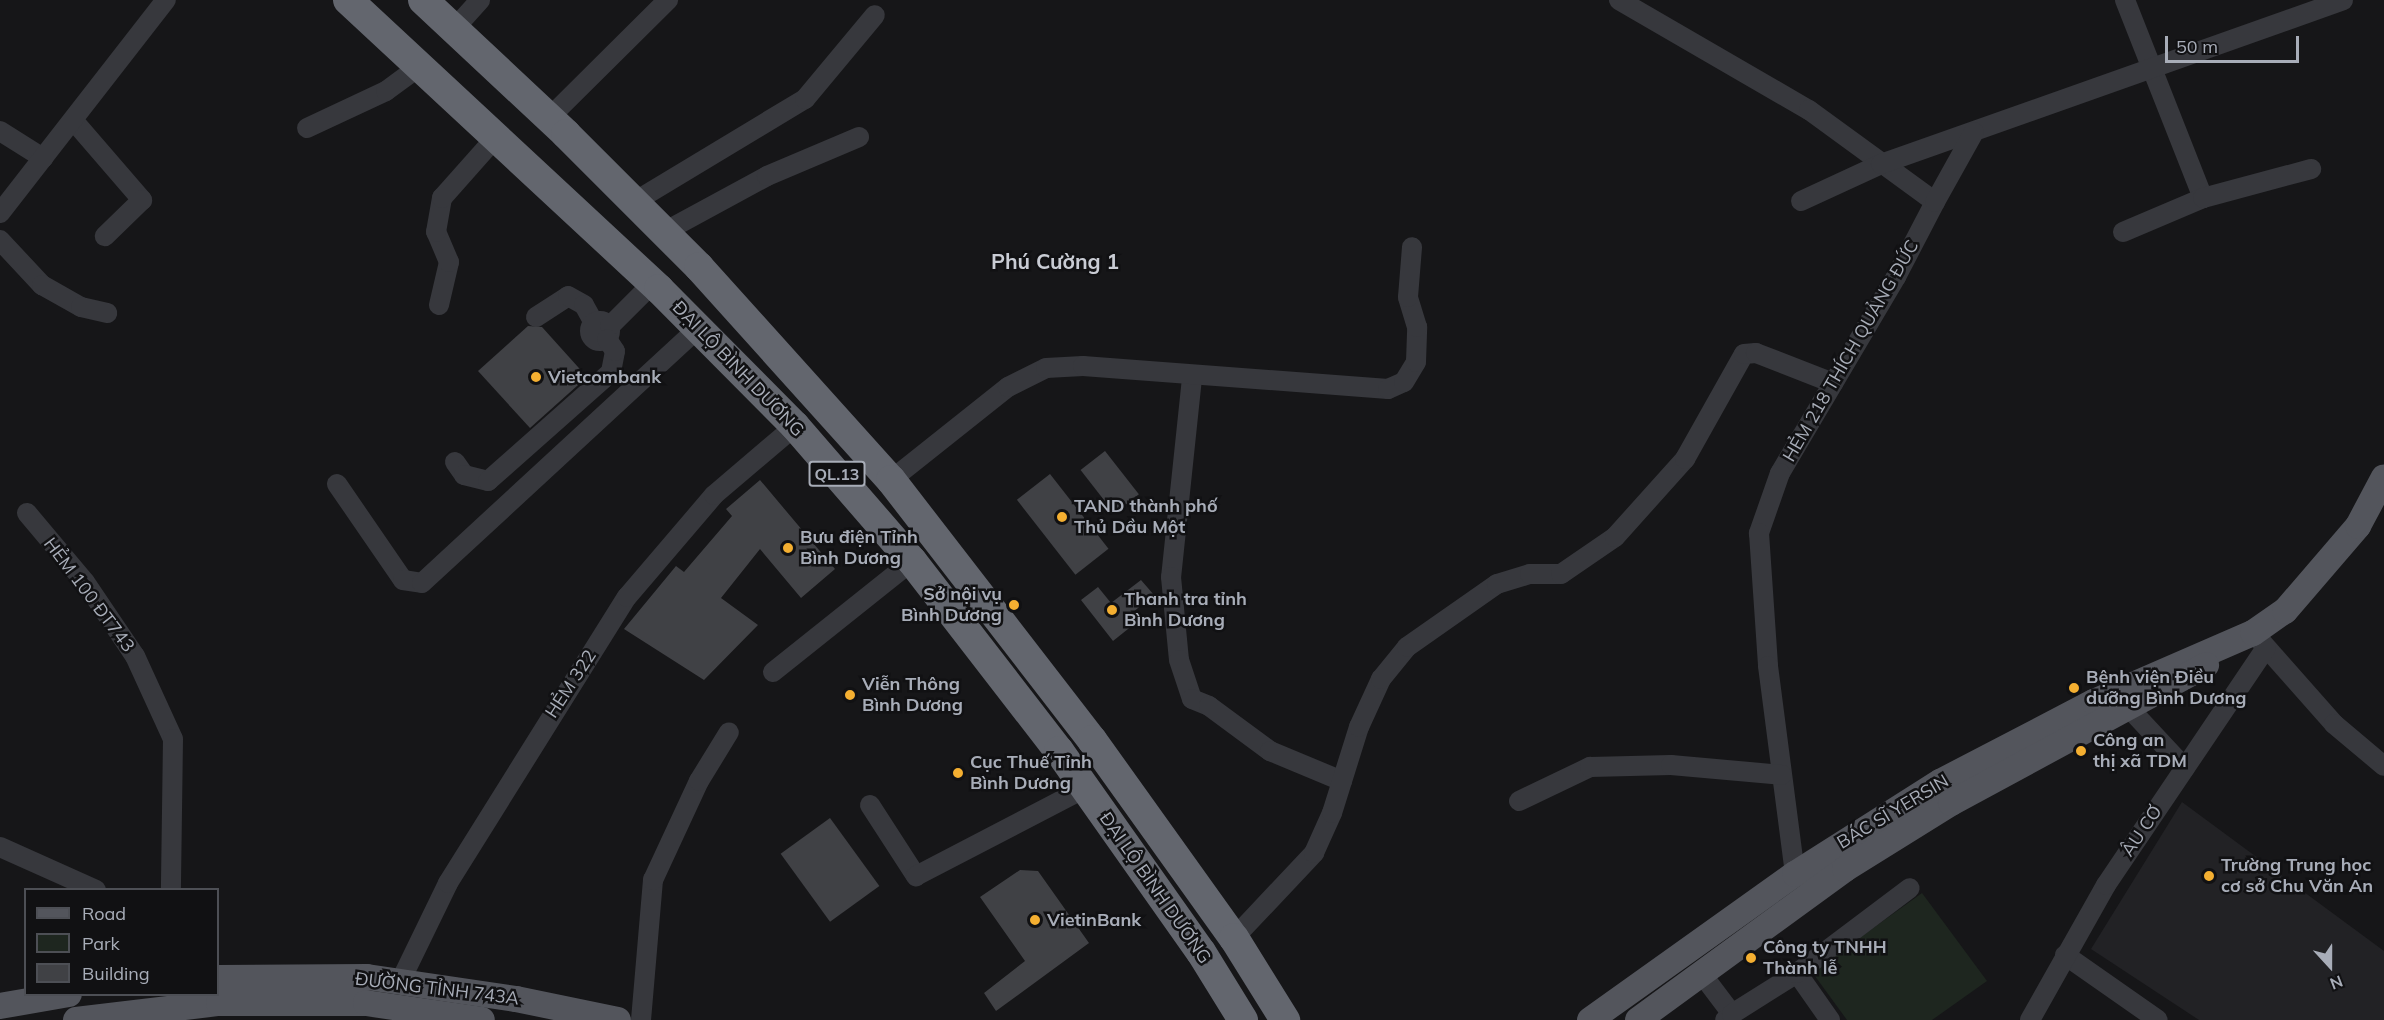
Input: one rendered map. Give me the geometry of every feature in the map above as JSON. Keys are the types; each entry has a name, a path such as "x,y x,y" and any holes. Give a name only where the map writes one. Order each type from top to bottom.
{"highway":[{"name":"ĐẠI LỘ BÌNH DƯƠNG","path":"348,0 653,283 795,426 912,561 1085,788 1243,1020"},
{"name":"ĐẠI LỘ BÌNH DƯƠNG","path":"423,0 549,118 664,232 891,480 1092,740 1234,938 1285,1020"},
{"path":"862,503 891,480"}],"main road":[{"name":"BÁC SĨ YERSIN","path":"1638,1020 1694,964 1795,874 2180,662 2260,640 2358,526 2384,477"},
{"name":"BÁC SĨ YERSIN","path":"2040,741 2129,708 2199,672 2222,650"},
{"name":"BÁC SĨ YERSIN","path":"1590,1020 1694,964 1806,898 1946,792"},
{"path":"1795,874 1806,898"},
{"name":"ĐƯỜNG TỈNH 743A","path":"219,978 367,978 618,1020"},
{"path":"0,1006 58,996"},
{"name":"ĐƯỜNG TỈNH 743A","path":"76,1020 219,1003 366,1003 482,1020"}],"street":[{"path":"0,213 166,0"},
{"path":"454,29 480,0"},
{"path":"549,118 668,0"},
{"path":"1619,0 1809,110 1935,202"},
{"path":"2125,0 2150,70 2203,198"},
{"path":"1801,201 1881,164 2343,0"},
{"path":"634,202 805,99 876,15"},
{"path":"307,129 386,91 420,66"},
{"path":"73,120 142,200 105,236"},
{"path":"0,131 43,158"},
{"name":"HẺM 218 THÍCH QUẢNG ĐỨC","path":"1795,874 1768,666 1759,533 1780,473 1974,132"},
{"path":"439,305 449,262 436,232 442,198 497,136"},
{"path":"664,232 777,171 859,137"},
{"path":"2123,232 2203,198 2311,169"},
{"path":"0,240 42,285 81,307 107,313"},
{"path":"891,480 1030,372 1083,366 1192,378 1372,390 1404,382 1416,362 1417,327 1408,297 1412,247"},
{"path":"603,329 653,283"},
{"path":"455,462 464,475 488,481 610,372 615,351 603,329 584,305 568,296 536,317"},
{"path":"338,484 402,580 422,583 698,328"},
{"path":"1234,938 1314,853 1342,781 1359,727 1381,680 1407,647 1497,584 1530,574 1561,574 1615,537 1685,459 1744,354 1756,353 1833,382"},
{"path":"1192,378 1171,577 1179,660 1191,699 1209,706 1270,751 1342,781"},
{"name":"HẺM 322","path":"400,982 448,883 627,597 714,495 795,426"},
{"name":"HẺM 100 ĐT743","path":"27,513 85,582 135,656 173,739 171,888"},
{"path":"773,672 912,561"},
{"path":"2260,640 2334,724 2384,766"},
{"name":"ÂU CƠ","path":"2030,1020 2065,955 2185,768 2260,640"},
{"path":"2129,708 2185,768"},
{"path":"641,1020 653,880 699,781 729,732"},
{"path":"1519,801 1590,767 1671,765 1782,775"},
{"path":"870,804 916,876 1085,788"},
{"path":"0,847 92,888"},
{"path":"1694,964 1729,1017 1797,973 1910,888"},
{"path":"2065,955 2157,1020"},
{"path":"1797,973 1830,1020"}],"shaded area":[{"name":"Trường Trung học cơ sở Chu Văn An","path":"2182,802 2384,951 2384,1020 2199,1020 2091,949"}],"green space":[{"path":"1922,893 1987,981 1932,1020 1847,1020 1812,972"}],"building":[{"name":"Vietcombank","path":"528,326 542,327 587,377 530,428 478,371"},
{"path":"1105,451 1139,494 1114,513 1081,470"},
{"name":"TAND thành phố Thủ Dầu Một","path":"1050,474 1108,549 1075,575 1017,500"},
{"path":"760,480 835,569 801,598 760,549 721,598 758,625 704,680 624,629 676,566 684,572 732,516 726,509"},
{"name":"Thanh tra tỉnh Bình Dương","path":"1141,580 1154,595 1127,617 1133,625 1113,641 1081,600 1098,587 1111,603"},
{"path":"830,818 879,886 830,922 781,854"},
{"name":"VietinBank","path":"1020,870 1038,871 1089,943 996,1011 984,993 1025,961 980,897"}],"place":[{"name":"Vietcombank","path":"536,377"},
{"name":"TAND thành phố Thủ Dầu Một","path":"1062,517"},
{"name":"Bưu điện Tỉnh Bình Dương","path":"788,548"},
{"name":"Sở nội vụ Bình Dương","path":"1014,605"},
{"name":"Thanh tra tỉnh Bình Dương","path":"1112,610"},
{"name":"Bệnh viện Điều dưỡng Bình Dương","path":"2074,688"},
{"name":"Viễn Thông Bình Dương","path":"850,695"},
{"name":"Công an thị xã TDM","path":"2081,751"},
{"name":"Cục Thuế Tỉnh Bình Dương","path":"958,773"},
{"name":"Trường Trung học cơ sở Chu Văn An","path":"2209,876"},
{"name":"VietinBank","path":"1035,920"},
{"name":"Công ty TNHH Thành lễ","path":"1751,958"}],"district":[{"name":"Phú Cường 1","path":"1055,261"}]}
